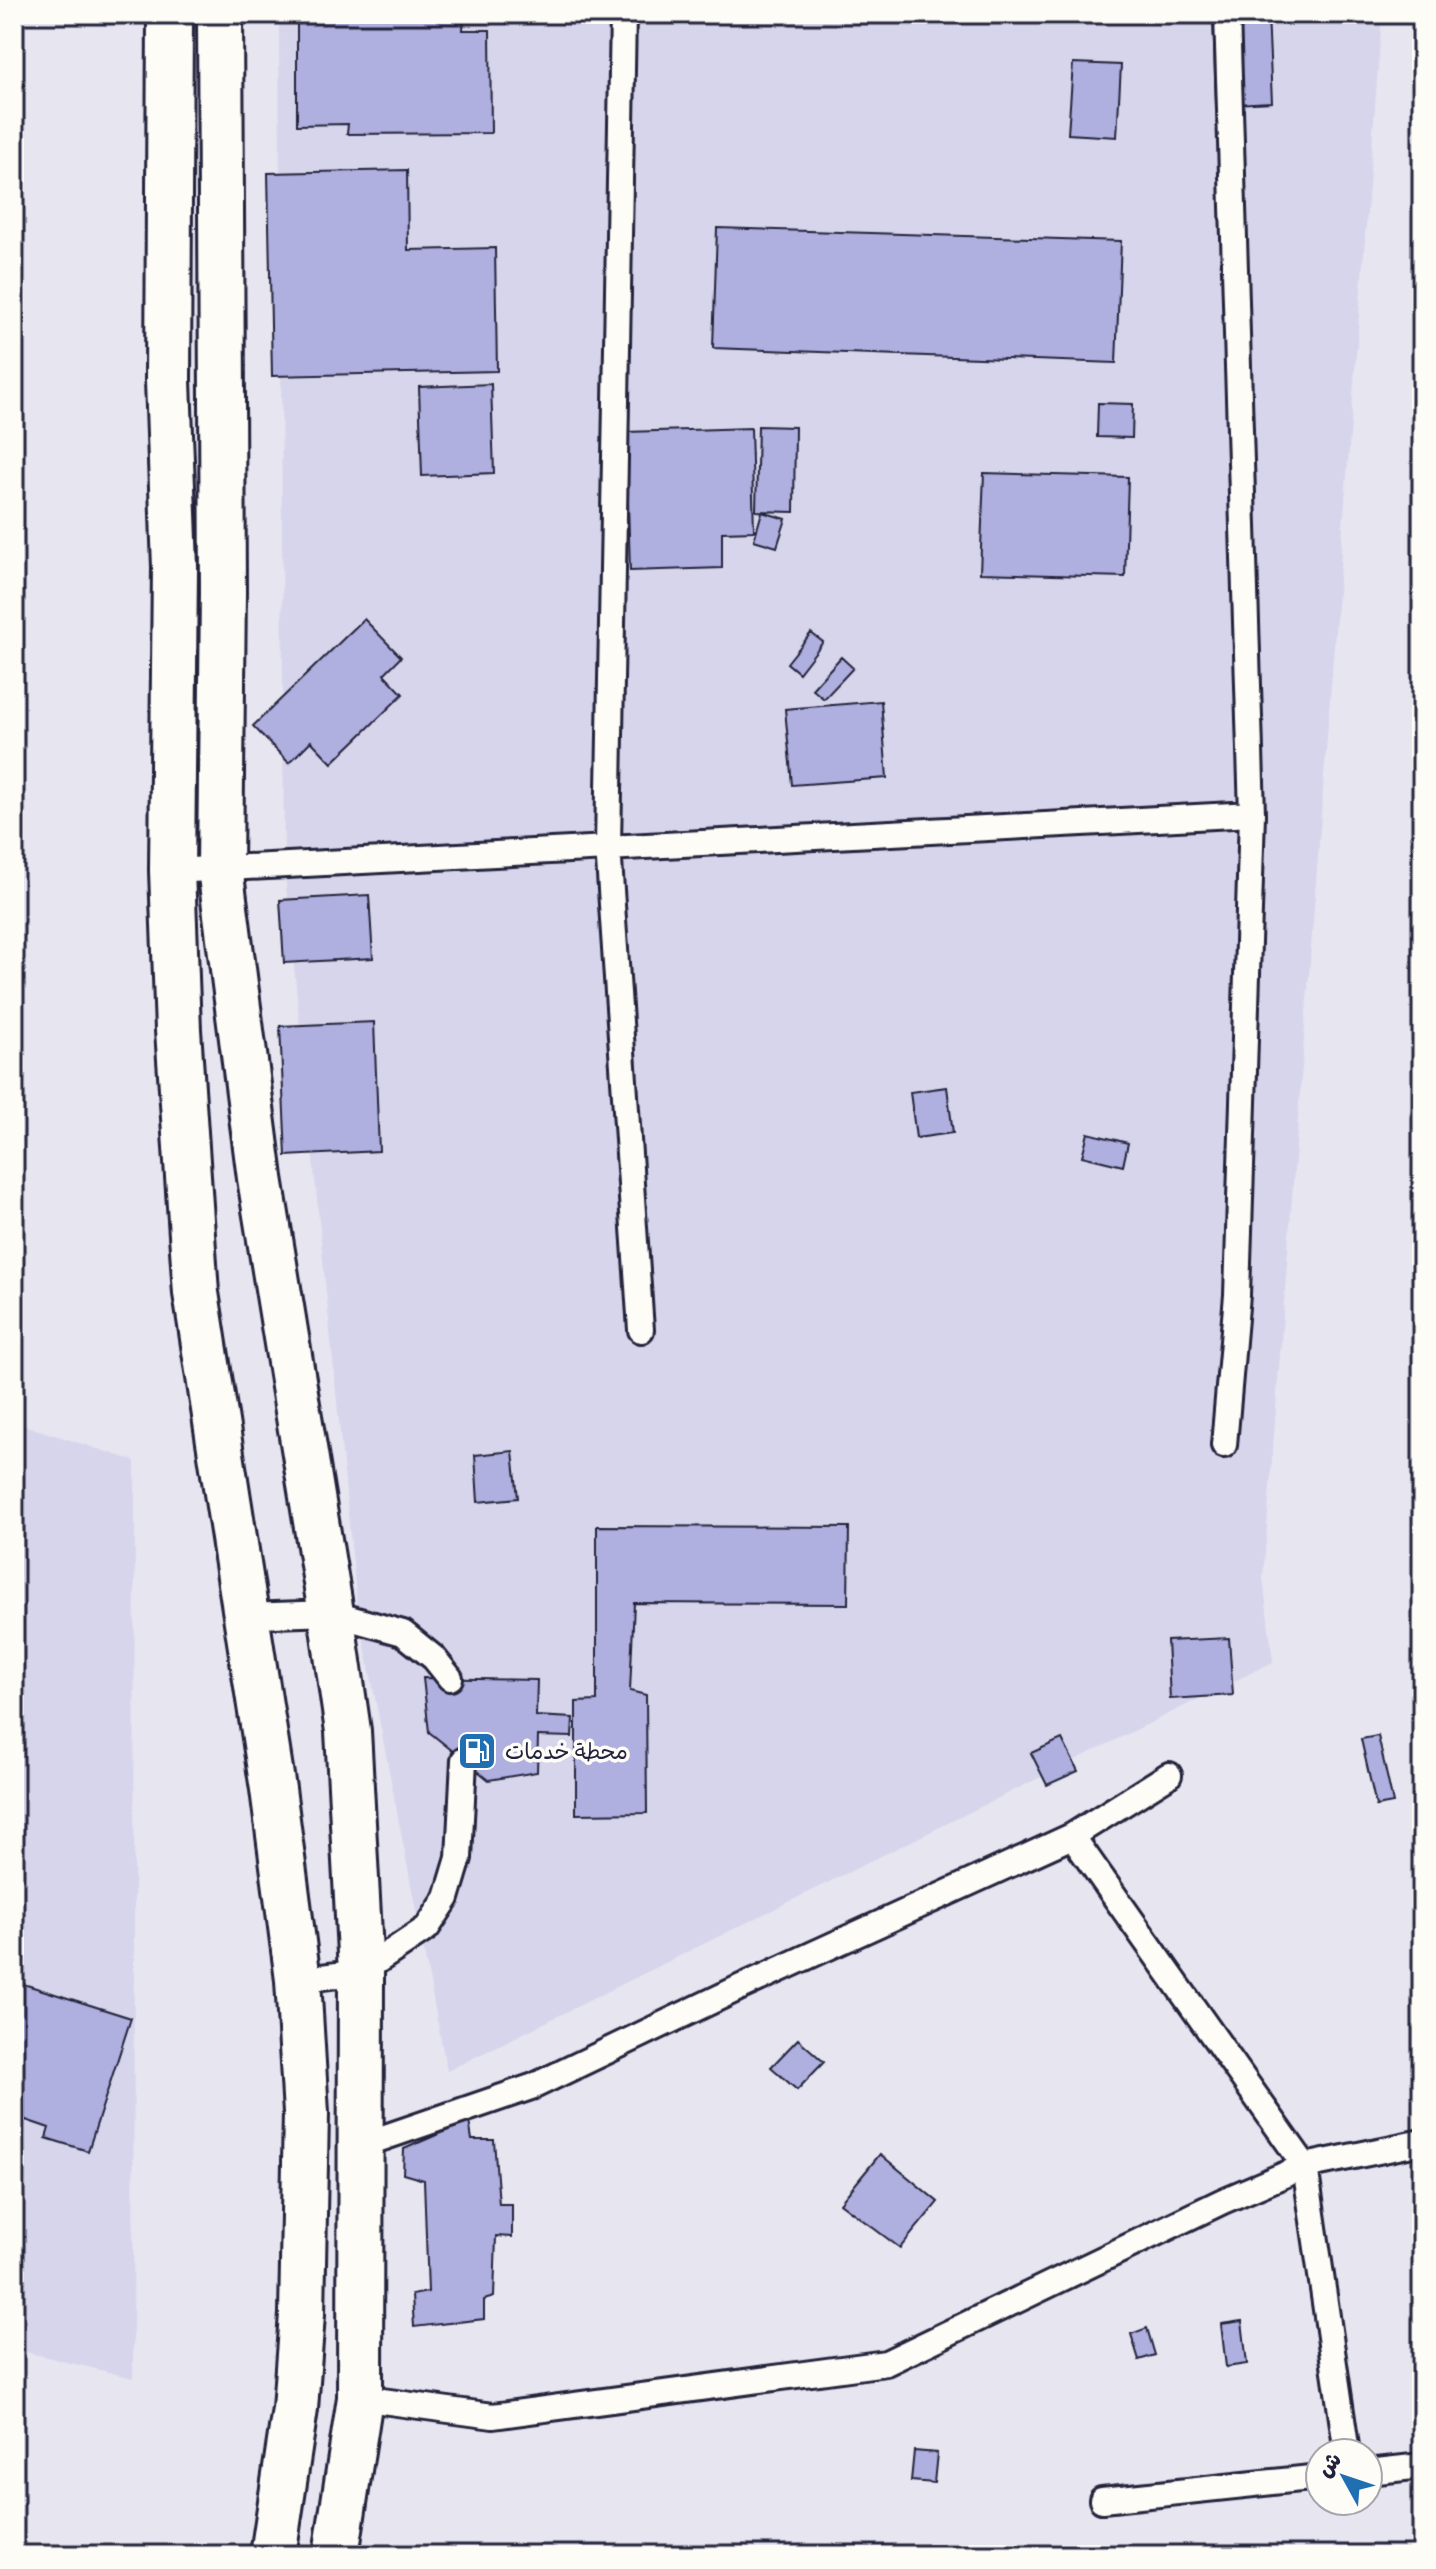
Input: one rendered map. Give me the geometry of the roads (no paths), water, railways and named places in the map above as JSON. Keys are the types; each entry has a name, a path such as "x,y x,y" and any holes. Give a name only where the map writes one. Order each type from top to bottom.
{"main road":[{"path":"170,14 168,381 175,567 172,871 178,1030 196,1293 273,1789 298,1980 306,2113 302,2314 295,2409 273,2555"},
{"path":"220,14 223,592 220,868 260,1178 348,1731 361,1972 360,2398 336,2555"},
{"path":"282,2501 346,2493"}],"lane":[{"path":"623,14 608,846 641,1330"},
{"path":"1224,1445 1237,1295 1252,814 1227,14"},
{"path":"172,871 1252,814"},
{"path":"245,1616 331,1613 403,1633 434,1658 450,1678"},
{"path":"298,1980 361,1972 427,1928 447,1898 459,1858 464,1760"},
{"path":"362,2145 534,2086 741,1987 1072,1836 1169,1775"},
{"path":"1072,1836 1305,2166 1345,2437"},
{"path":"360,2398 493,2416 886,2363 1223,2201 1305,2166 1422,2142"},
{"path":"1384,2470 1422,2466"},
{"path":"1102,2500 1304,2479"}],"place":[{"name":"محطة خدمات","path":"477,1751"}]}
